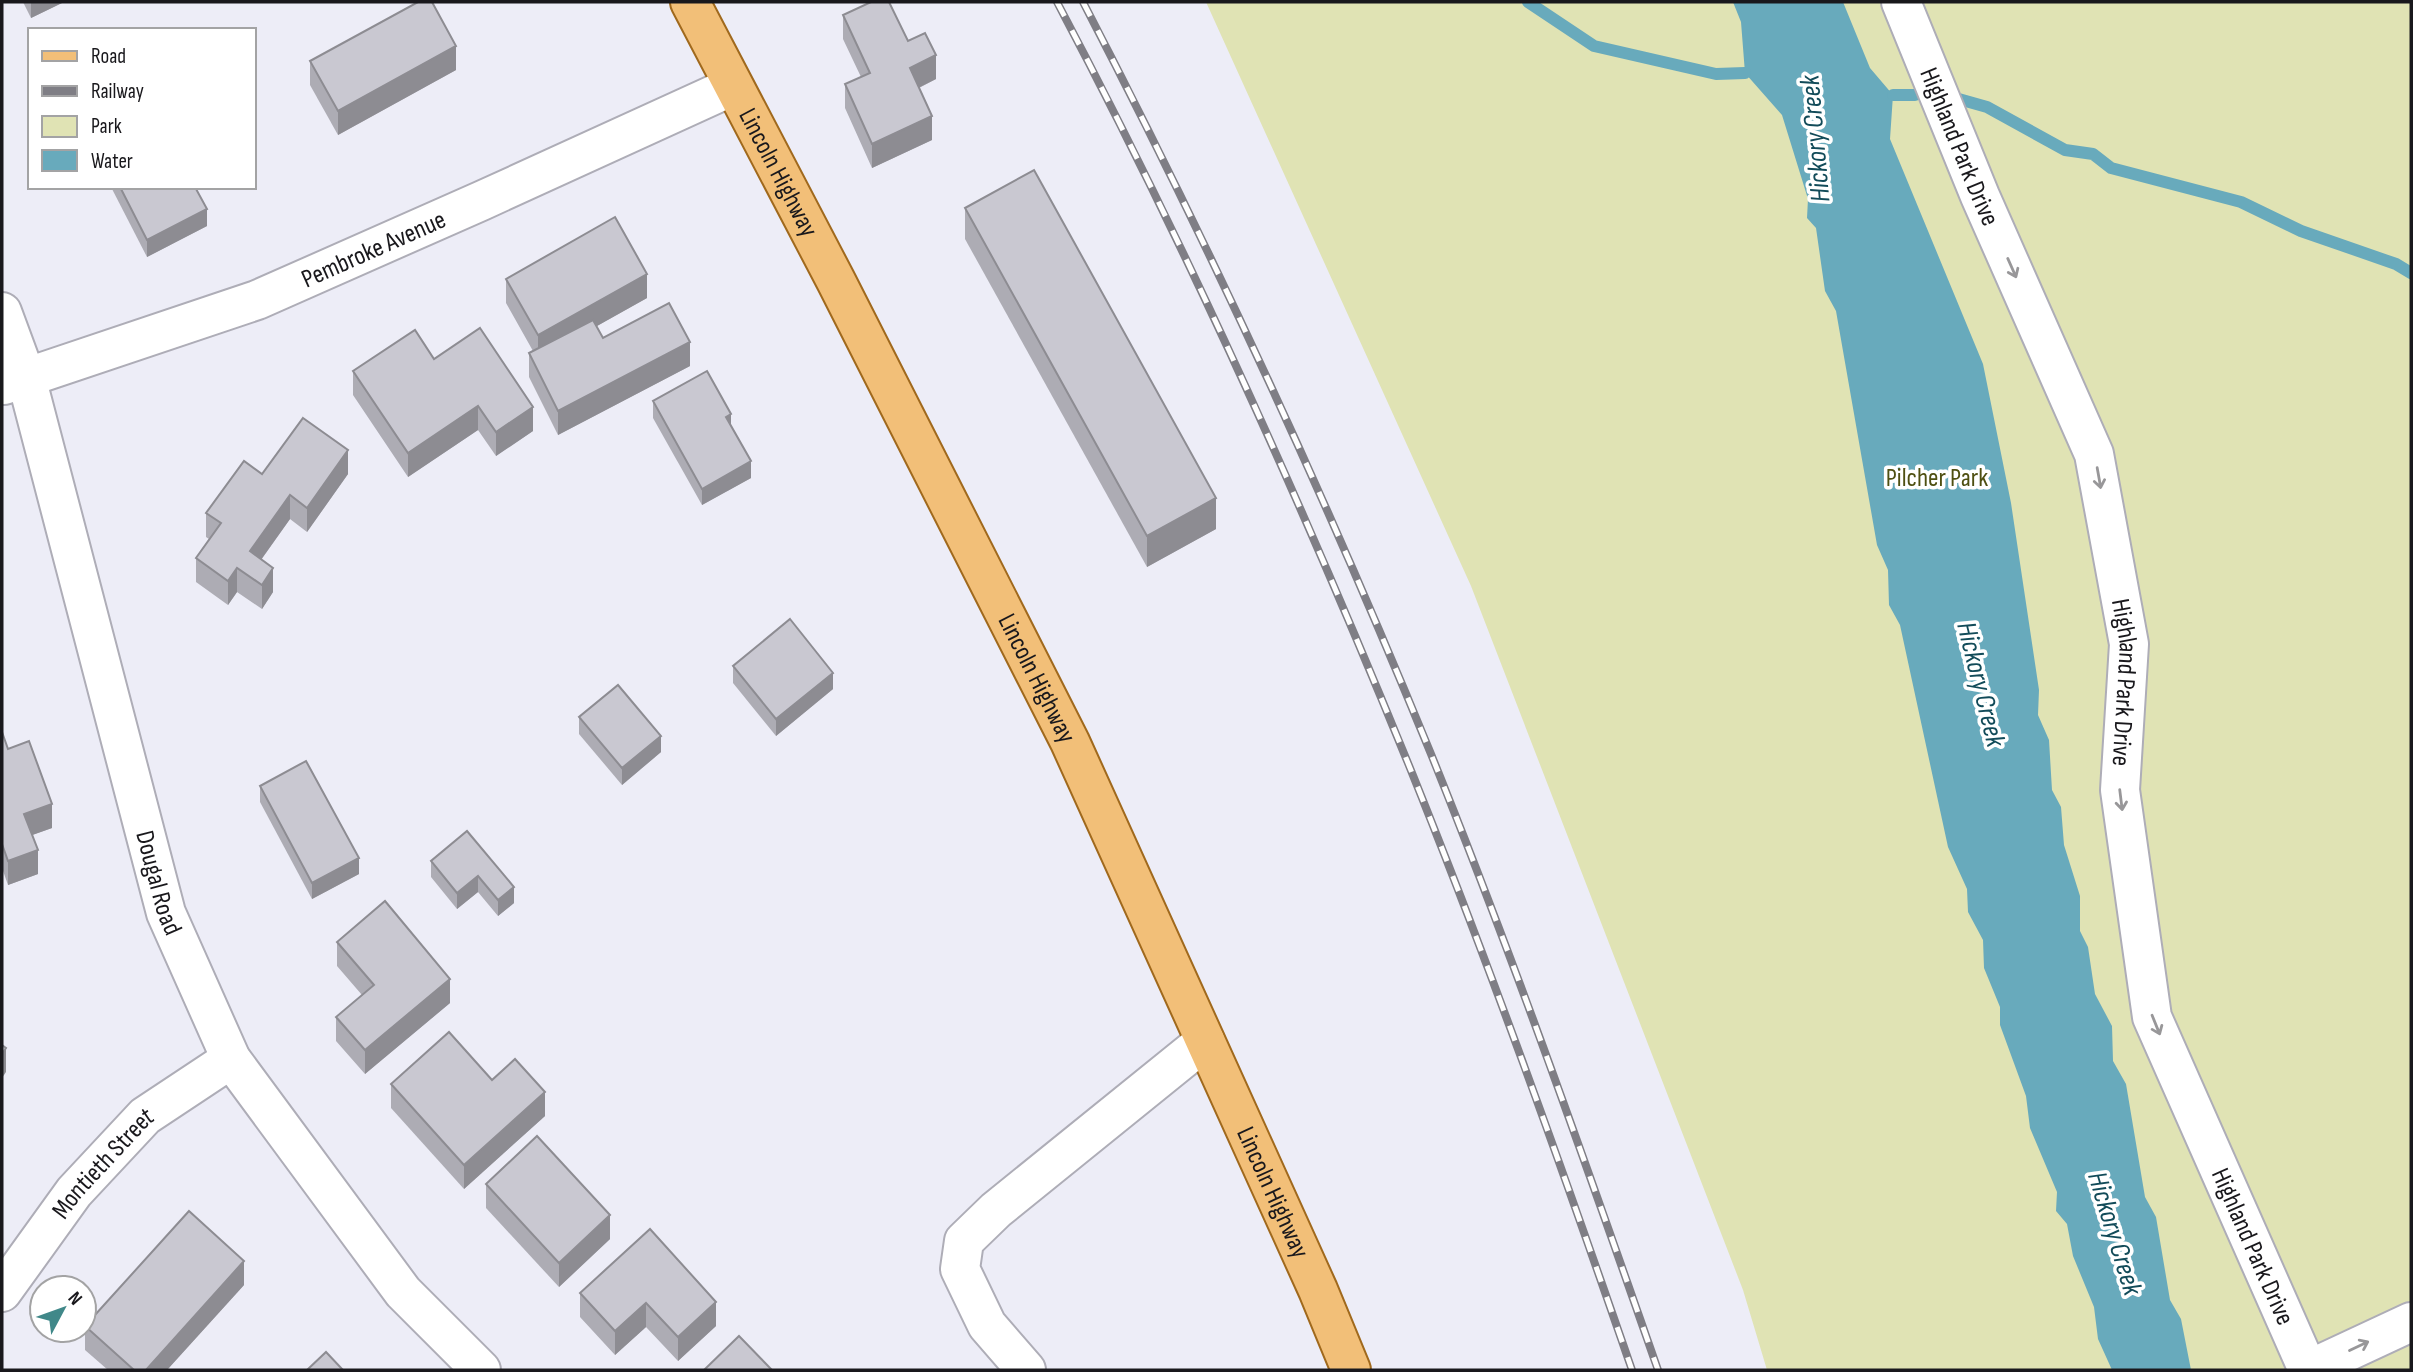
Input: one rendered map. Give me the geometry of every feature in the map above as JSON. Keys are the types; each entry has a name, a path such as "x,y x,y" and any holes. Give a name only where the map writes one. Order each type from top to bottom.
{"main road":[{"name":"Lincoln Highway","path":"690,2 836,281 1070,742 1318,1290 1351,1370"}],"street":[{"name":"Highland Park Drive","path":"1901,2 1980,195 2094,454 2130,643 2119,790 2152,1017 2308,1370"},
{"name":"Pembroke Avenue","path":"14,381 257,300 733,86"},
{"name":"Dougal Road","path":"2,312 14,381 166,913 231,1059 403,1292 481,1370"},
{"path":"1026,1370 987,1325 960,1269 964,1241 996,1210 1205,1041"},
{"name":"Montieth Street","path":"2,1292 74,1192 145,1116 231,1059"},
{"path":"2308,1370 2411,1322"}],"green space":[{"name":"Pilcher Park","path":"1206,2 2411,2 2411,1370 1767,1370 1743,1290 1471,586"}],"water":[{"name":"Hickory Creek","path":"1733,2 1843,2 1870,68 1893,95 1890,139 1983,364 2011,503 2039,690 2038,715 2049,740 2052,790 2061,807 2064,845 2080,896 2080,931 2088,947 2095,994 2112,1026 2113,1061 2126,1084 2145,1197 2156,1217 2170,1300 2181,1319 2191,1370 2112,1370 2098,1339 2094,1307 2073,1256 2067,1224 2056,1211 2057,1192 2030,1128 2026,1096 2000,1025 2000,1007 1984,968 1983,940 1968,912 1967,889 1948,847 1900,625 1889,605 1888,570 1877,545 1836,311 1825,291 1816,228 1807,218 1808,199 1782,115 1745,73 1741,22"}],"building":[{"path":"418,2 432,2 456,46 338,111 310,61"},
{"path":"871,2 889,2 908,41 925,33 936,55 910,68 932,116 872,144 845,84 870,73 843,15"},
{"path":"1034,170 1216,498 1147,536 965,208"},
{"path":"121,189 196,189 207,209 147,240"},
{"path":"615,217 647,274 538,335 506,279"},
{"path":"669,303 690,342 558,411 529,353 593,320 603,338"},
{"path":"480,328 533,407 496,432 478,406 408,453 353,371 415,330 434,359"},
{"path":"707,371 731,414 726,417 751,461 702,489 653,401"},
{"path":"303,418 348,450 307,508 290,495 250,551 273,568 262,585 237,568 228,581 196,558 221,523 206,513 244,461 262,474"},
{"path":"790,619 833,673 776,719 733,666"},
{"path":"618,685 661,736 622,768 579,717"},
{"path":"2,732 8,749 29,741 52,804 24,814 38,850 8,861 2,844"},
{"path":"306,761 359,858 312,883 260,786"},
{"path":"467,831 514,887 498,900 478,876 457,893 431,861"},
{"path":"385,901 450,979 365,1050 336,1017 374,985 337,942"},
{"path":"449,1032 492,1080 515,1059 545,1092 464,1165 391,1084"},
{"path":"537,1136 610,1215 559,1263 486,1184"},
{"path":"189,1211 244,1261 146,1370 134,1370 98,1338 98,1312"},
{"path":"650,1229 716,1302 678,1337 646,1303 615,1331 580,1293"},
{"path":"739,1336 772,1370 704,1370"},
{"path":"326,1352 343,1370 307,1370"}],"waterway":[{"path":"1528,2 1594,46 1716,74 1745,73"},
{"path":"1893,95 1915,95"},
{"path":"1948,96 1987,107 2065,150 2093,154 2111,168 2241,202 2301,231 2396,264 2411,273"}],"railway":[{"path":"1057,2 1153,190 1243,380 1329,573 1440,842 1552,1143 1632,1370"},
{"path":"1083,2 1221,280 1308,468 1391,658 1520,984 1658,1370"}]}
